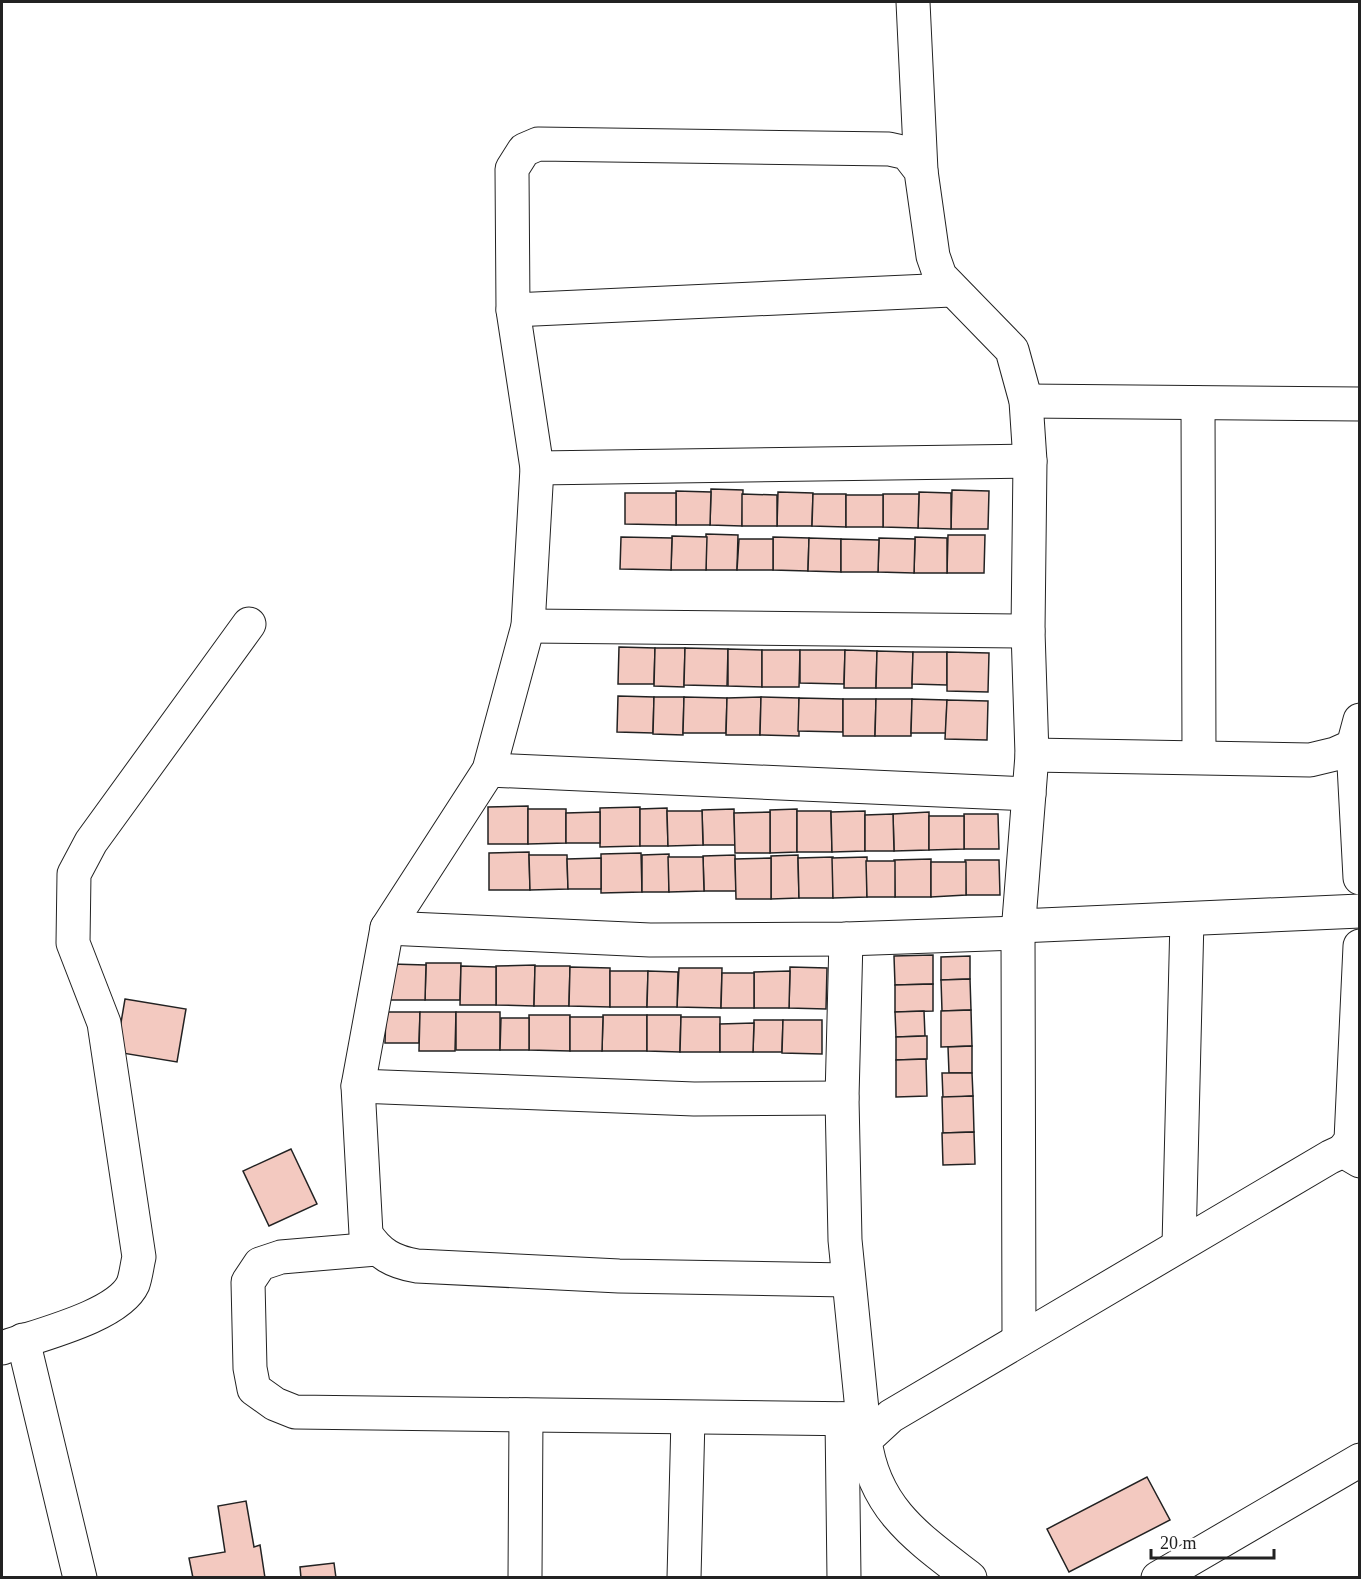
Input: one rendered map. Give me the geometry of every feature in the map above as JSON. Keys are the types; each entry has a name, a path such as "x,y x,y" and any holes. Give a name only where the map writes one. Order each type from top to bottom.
{"street":[{"path":"913,2 921,171 933,256 940,276 951,290 1012,350 1026,401 1030,461 1028,631 1032,755 1019,929 1019,1340"},
{"path":"848,1280 619,1276 417,1266 396,1262 376,1249 366,1234 358,1086 387,927 489,770 528,626 537,468 513,310 512,169 524,150 538,144 889,149 907,153 921,171"},
{"path":"513,310 951,290"},
{"path":"1026,401 1359,404"},
{"path":"1198,403 1199,757"},
{"path":"537,468 1030,461"},
{"path":"80,1578 12,1344 98,1314 121,1300 132,1285 139,1257 104,1023 73,943 74,874 91,842 249,624"},
{"path":"528,626 1028,631"},
{"path":"1032,755 1310,760 1335,754 1357,737"},
{"path":"1357,737 1359,878"},
{"path":"489,770 1029,794"},
{"path":"387,927 650,940 846,939 1359,911"},
{"path":"1179,1245 1187,919"},
{"path":"844,1578 857,1426 848,1280 842,1098 846,939"},
{"path":"376,1249 281,1257 260,1264 248,1282 250,1368 255,1389 275,1404 295,1412 688,1418 857,1426 891,1416 1179,1245 1351,1156 1359,946"},
{"path":"358,1086 694,1099 842,1098"},
{"path":"525,1578 526,1415"},
{"path":"684,1578 688,1418"},
{"path":"857,1426 868,1467 883,1496 949,1572"},
{"path":"1158,1578 1359,1460"}],"building":[{"path":"711,489 743,490 742,526 710,525"},
{"path":"952,490 989,491 988,529 951,529"},
{"path":"676,491 711,492 710,525 676,525"},
{"path":"778,492 813,493 812,526 777,526"},
{"path":"919,492 951,493 951,529 918,528"},
{"path":"625,493 676,493 676,525 625,524"},
{"path":"742,494 777,495 777,526 742,526"},
{"path":"813,494 846,494 846,527 812,526"},
{"path":"883,494 919,494 918,528 883,527"},
{"path":"846,495 883,495 883,527 846,527"},
{"path":"706,534 738,535 737,570 706,570"},
{"path":"948,535 985,535 984,573 947,573"},
{"path":"672,536 707,537 706,570 671,570"},
{"path":"621,537 672,538 671,570 620,569"},
{"path":"773,537 809,538 808,571 773,570"},
{"path":"915,537 947,538 947,573 914,573"},
{"path":"809,538 841,539 841,572 808,571"},
{"path":"879,538 915,539 914,573 878,572"},
{"path":"739,539 773,539 773,570 737,570"},
{"path":"841,539 879,540 878,572 841,572"},
{"path":"619,647 655,648 654,684 618,684"},
{"path":"655,648 685,648 684,687 654,686"},
{"path":"685,648 728,649 727,686 684,685"},
{"path":"728,649 762,650 762,687 728,686"},
{"path":"762,650 800,650 799,687 762,687"},
{"path":"800,650 845,650 844,684 800,683"},
{"path":"845,650 877,651 876,688 844,688"},
{"path":"877,651 913,652 912,688 876,688"},
{"path":"913,652 947,652 947,685 912,684"},
{"path":"947,652 989,653 988,692 947,691"},
{"path":"618,696 654,697 653,733 617,732"},
{"path":"654,697 684,697 683,735 653,734"},
{"path":"684,697 727,698 726,733 683,733"},
{"path":"761,697 760,735 726,735 727,698"},
{"path":"761,697 799,698 799,736 760,735"},
{"path":"799,698 843,699 843,732 798,731"},
{"path":"843,699 876,699 875,736 843,736"},
{"path":"876,699 912,699 911,736 875,736"},
{"path":"912,699 947,700 946,733 911,733"},
{"path":"947,700 988,701 987,740 945,739"},
{"path":"528,806 528,844 488,844 488,807"},
{"path":"640,807 640,846 600,847 600,808"},
{"path":"667,808 668,846 640,846 640,809"},
{"path":"528,809 566,809 566,843 528,844"},
{"path":"734,809 735,845 703,845 702,810"},
{"path":"797,809 797,852 770,853 770,810"},
{"path":"667,811 702,811 703,845 668,846"},
{"path":"797,811 831,811 832,852 797,852"},
{"path":"865,811 865,851 832,852 831,812"},
{"path":"600,812 600,843 566,843 566,813"},
{"path":"770,812 770,853 735,853 734,813"},
{"path":"929,812 929,850 894,851 893,814"},
{"path":"893,814 894,851 865,851 865,815"},
{"path":"964,814 998,814 999,849 964,849"},
{"path":"929,816 964,816 964,849 929,850"},
{"path":"529,852 530,890 489,890 489,853"},
{"path":"641,853 642,892 601,893 601,854"},
{"path":"669,854 669,892 642,892 642,855"},
{"path":"529,855 567,855 568,889 530,890"},
{"path":"735,855 736,891 704,891 703,856"},
{"path":"798,855 799,898 771,899 771,856"},
{"path":"668,857 703,857 704,891 669,892"},
{"path":"833,857 833,898 799,898 798,858"},
{"path":"867,857 867,897 833,898 832,858"},
{"path":"601,858 601,889 568,889 567,859"},
{"path":"771,858 771,899 736,899 735,859"},
{"path":"931,859 931,897 895,897 894,860"},
{"path":"965,860 999,860 1000,895 966,895"},
{"path":"866,861 895,861 895,897 867,897"},
{"path":"931,862 966,862 966,895 931,897"},
{"path":"933,955 933,984 895,985 894,956"},
{"path":"970,956 970,979 941,980 941,957"},
{"path":"426,963 461,963 460,1000 425,1000"},
{"path":"391,964 426,965 425,1000 390,1000"},
{"path":"535,965 534,1006 496,1005 496,966"},
{"path":"461,966 496,967 496,1005 460,1005"},
{"path":"535,966 570,966 569,1006 534,1006"},
{"path":"570,967 610,968 610,1007 569,1006"},
{"path":"790,967 827,968 826,1009 789,1008"},
{"path":"679,968 722,968 721,1008 677,1007"},
{"path":"610,971 648,971 647,1007 610,1007"},
{"path":"648,971 678,972 677,1007 647,1007"},
{"path":"790,971 789,1008 754,1008 754,972"},
{"path":"722,973 754,973 754,1008 721,1008"},
{"path":"970,979 971,1010 942,1011 941,980"},
{"path":"933,984 933,1011 895,1012 895,985"},
{"path":"125,999 186,1009 177,1062 116,1052"},
{"path":"971,1010 972,1046 941,1047 941,1011"},
{"path":"924,1011 925,1036 896,1037 895,1012"},
{"path":"386,1012 420,1012 419,1043 385,1043"},
{"path":"420,1012 456,1012 455,1051 419,1051"},
{"path":"456,1012 500,1012 500,1050 456,1050"},
{"path":"529,1015 570,1015 570,1051 529,1050"},
{"path":"603,1015 647,1015 647,1051 602,1051"},
{"path":"647,1015 681,1015 680,1052 647,1051"},
{"path":"570,1017 603,1017 602,1051 570,1051"},
{"path":"681,1017 720,1017 720,1052 680,1052"},
{"path":"501,1018 529,1018 529,1050 500,1050"},
{"path":"754,1020 783,1020 782,1052 753,1052"},
{"path":"783,1020 822,1020 822,1054 782,1053"},
{"path":"754,1023 753,1052 720,1052 720,1024"},
{"path":"927,1036 927,1059 896,1060 896,1037"},
{"path":"972,1046 972,1073 949,1073 948,1047"},
{"path":"926,1059 927,1096 896,1097 896,1060"},
{"path":"942,1073 972,1073 973,1096 943,1098"},
{"path":"973,1096 974,1132 943,1133 942,1097"},
{"path":"974,1132 975,1164 943,1165 942,1133"},
{"path":"291,1149 317,1204 269,1226 243,1171"},
{"path":"1147,1477 1170,1520 1069,1572 1047,1529"},
{"path":"246,1501 254,1547 260,1545 265,1578 193,1578 189,1558 225,1552 218,1506"},
{"path":"334,1563 336,1578 301,1578 300,1567"}]}
